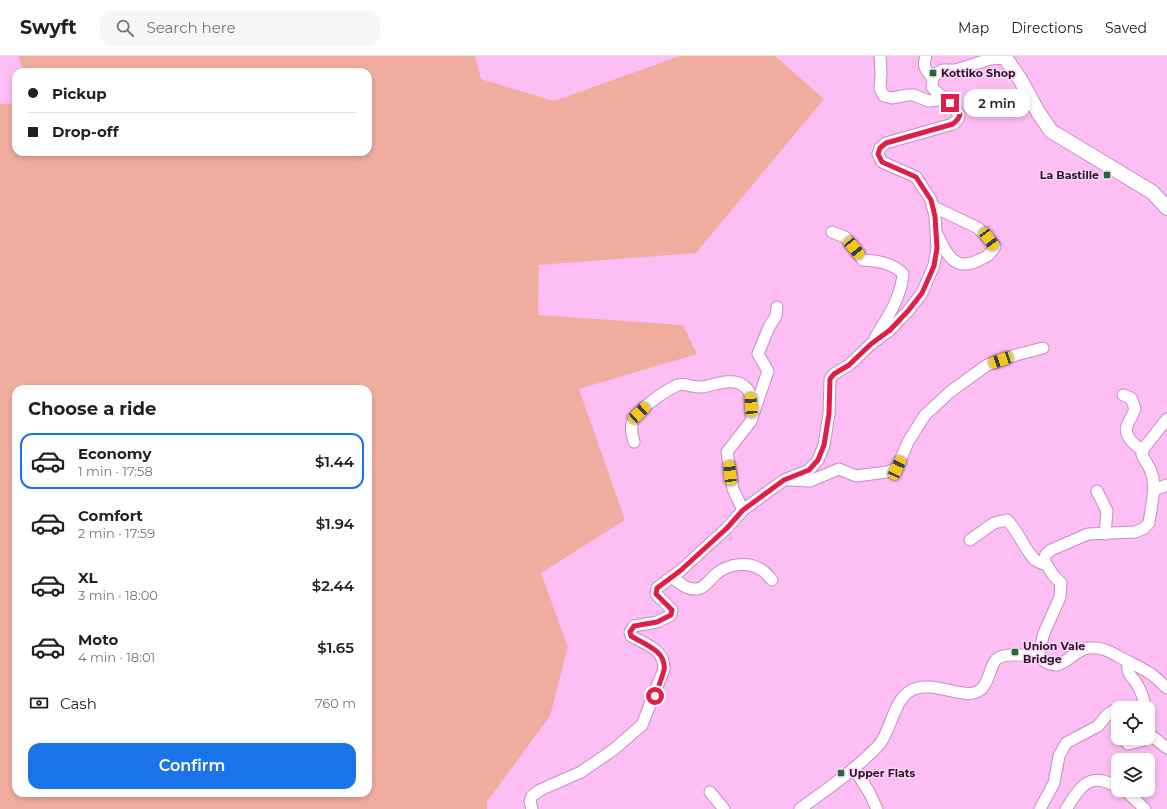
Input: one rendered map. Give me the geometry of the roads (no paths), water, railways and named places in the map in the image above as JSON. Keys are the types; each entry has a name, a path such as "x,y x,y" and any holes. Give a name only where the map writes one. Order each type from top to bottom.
{"main road":[{"path":"1005,57 1051,131 1152,192 1167,208"}],"street":[{"path":"880,56 880,89 884,96 892,98 913,95 934,102 946,99"},
{"path":"926,56 924,65 926,71 933,78"},
{"path":"532,809 530,801 532,796 540,790 581,772 613,750 642,725 664,669 664,661 658,651 631,636 630,632 634,626 657,622 671,615 672,610 656,594 657,588 672,577 727,528 743,510 784,480 809,470 818,460 824,445 829,414 830,379 834,374 849,365 871,344 890,330 922,293 934,266 937,248 935,216 931,200 916,177 882,162 878,154 880,148 886,143 953,124 958,119 960,115 957,109 932,87 933,78 937,73 943,70 956,70 990,59 1005,57"},
{"path":"932,206 978,228 995,246 991,254 975,262 965,264 956,262 946,254 937,234"},
{"path":"832,232 844,236 863,260 890,264 898,268 903,274 901,290 890,313 871,344"},
{"path":"743,510 732,489 727,452 751,421 768,371 758,354 769,327 776,316 777,307"},
{"path":"784,480 810,481 839,468 856,476 887,472 897,468 908,442 925,415 950,392 987,365 1043,348"},
{"path":"634,442 631,433 634,418 658,396 679,385 702,387 727,382 743,384 750,392 751,421"},
{"path":"1123,396 1132,398 1135,409 1126,427 1126,431 1130,439 1143,451"},
{"path":"1038,656 1044,634 1060,597 1061,583 1053,575 1044,560 1046,554 1051,550 1088,534 1135,532 1143,529 1149,523 1154,490 1153,478 1142,455 1144,448 1167,418"},
{"path":"1154,490 1167,486"},
{"path":"1097,491 1107,511 1105,534"},
{"path":"970,540 994,523 1007,520 1015,527 1036,560 1047,565"},
{"path":"672,577 686,587 695,589 702,588 723,569 735,565 749,564 764,571 772,580"},
{"path":"800,809 854,768 879,744 902,699 909,692 928,686 970,694 980,691 985,684 995,660 1001,655 1038,656 1046,664 1063,664 1080,651 1089,648 1098,648 1112,652 1145,670 1167,688"},
{"path":"1129,662 1127,669 1129,674 1138,684 1144,701"},
{"path":"1040,809 1054,783 1059,756 1066,743 1098,726 1106,715 1111,712"},
{"path":"1155,739 1167,748"},
{"path":"854,768 869,792 877,809"},
{"path":"1066,809 1078,790 1092,781 1102,781 1111,784"},
{"path":"710,792 724,809"},
{"path":"1133,797 1146,809"}],"place":[{"name":"Kottiko Shop","path":"933,73"},
{"name":"La Bastille","path":"1107,175"},
{"name":"Union Vale Bridge","path":"1015,652"},
{"name":"Upper Flats","path":"841,773"}]}
